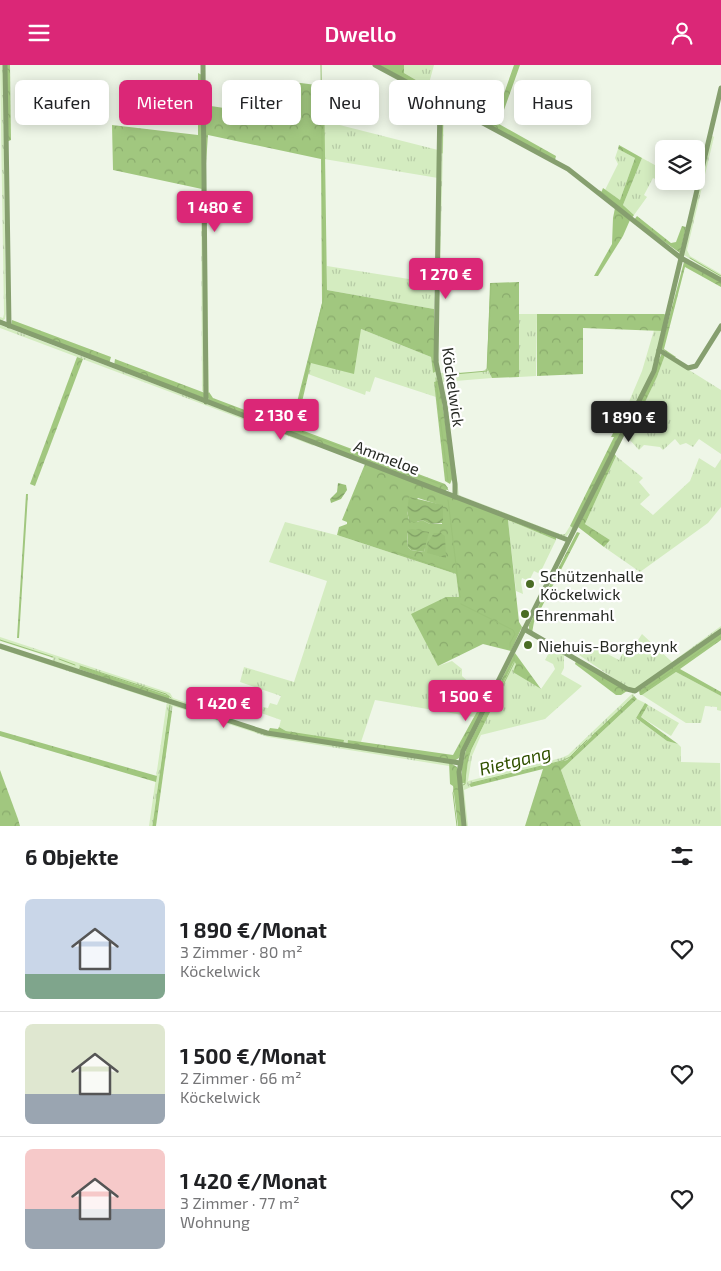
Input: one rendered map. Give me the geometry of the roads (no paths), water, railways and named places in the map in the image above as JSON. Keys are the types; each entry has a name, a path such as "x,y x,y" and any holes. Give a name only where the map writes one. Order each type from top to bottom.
{"street":[{"path":"5,65 9,326"},
{"path":"203,65 206,402"},
{"path":"375,65 403,80"},
{"path":"464,826 459,787 460,763 469,738 654,371 721,88"},
{"name":"Köckelwick","path":"440,125 435,354 445,405 456,484 455,497"},
{"path":"486,125 568,169 681,258 721,280"},
{"name":"Ammeloe","path":"0,322 568,540"},
{"path":"659,350 688,368 692,368 696,366 721,326"},
{"path":"524,629 627,689 635,691 721,631"},
{"path":"0,646 267,733 460,763"}],"water":[{"path":"338,483 346,485 347,490 341,499 331,503 330,499 337,492"},
{"path":"409,497 443,505 443,523 430,524 422,520 414,523 409,520 407,511"},
{"path":"407,530 429,532 424,552 411,550 408,547"},
{"path":"434,533 441,533 445,536 446,558 427,553 429,541"}],"waterway":[{"path":"321,65 323,215"},
{"path":"442,153 443,125"},
{"path":"600,191 608,197"},
{"path":"309,361 324,297 323,220"},
{"path":"690,258 721,276"},
{"path":"444,375 487,371 491,284"},
{"path":"308,365 293,429 445,486 448,490"},
{"path":"436,378 439,410"},
{"path":"440,417 448,481"},
{"path":"448,500 460,597"},
{"path":"393,551 450,571"},
{"path":"461,604 513,630 515,634 510,647"},
{"name":"Rietgang","path":"640,693 721,637"},
{"path":"0,640 53,657"},
{"path":"463,785 465,784 466,765 471,749 514,663 514,655"},
{"path":"59,659 75,665"},
{"path":"80,666 166,694 171,698"},
{"name":"Rietgang","path":"592,736 634,697"},
{"path":"153,826 170,705"},
{"name":"Rietgang","path":"472,783 562,761 570,757 587,740"},
{"path":"455,786 453,793 457,826"}],"place":[{"name":"Schützenhalle Köckelwick","path":"530,584"},
{"name":"Ehrenmahl","path":"525,614"},
{"name":"Niehuis-Borgheynk","path":"528,645"}]}
